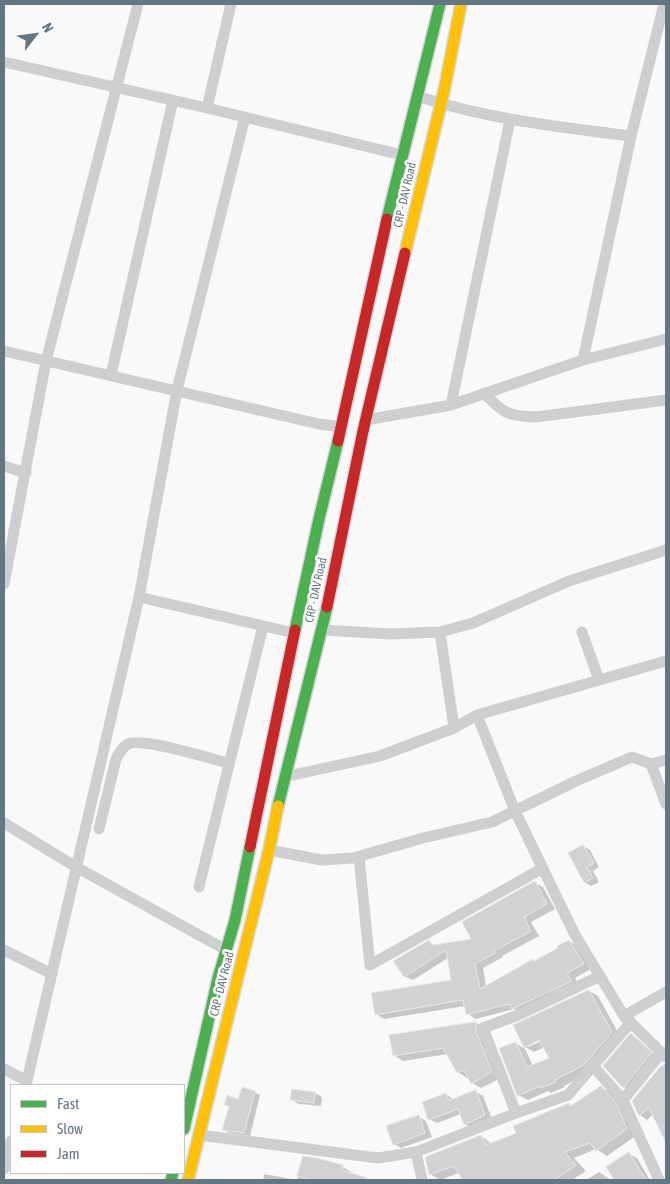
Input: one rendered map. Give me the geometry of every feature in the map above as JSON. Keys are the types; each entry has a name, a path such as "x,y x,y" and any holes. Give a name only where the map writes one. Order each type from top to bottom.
{"street":[{"path":"4,584 46,361 138,4"},
{"path":"207,108 231,4"},
{"name":"CRP - DAV Road","path":"188,1180 269,850 284,777 322,630 327,544 342,427 402,155 440,4"},
{"name":"CRP - DAV Road","path":"185,1125 226,950 235,920 294,633 327,544 366,420 440,104 461,4"},
{"path":"583,360 631,136 664,4"},
{"path":"4,62 402,155"},
{"path":"417,96 440,104 510,120 631,136"},
{"path":"111,375 173,100"},
{"path":"4,1069 27,1083 139,597 177,390 245,117"},
{"path":"451,405 510,120"},
{"path":"366,420 451,405 583,360 666,339"},
{"path":"4,351 320,424 342,427"},
{"path":"484,394 500,410 514,416 536,417 666,400"},
{"path":"4,466 26,473"},
{"path":"322,630 391,634 440,632 473,623 569,581 666,550"},
{"path":"139,597 294,633"},
{"path":"199,887 263,626"},
{"path":"440,632 454,728"},
{"path":"582,632 599,680"},
{"path":"284,777 380,756 454,728 477,715 666,661"},
{"path":"477,715 515,811 574,933 627,1019 664,1054 623,1100"},
{"path":"99,829 116,760 120,751 128,744 146,743 229,764"},
{"path":"269,850 322,860 353,858 423,838 492,822 576,781 632,757 650,764 666,760"},
{"path":"650,764 666,804"},
{"path":"4,823 76,867 226,950"},
{"path":"359,856 370,965 543,868"},
{"path":"4,950 52,974"},
{"path":"516,1113 483,1028 518,1015 600,976"},
{"path":"198,1135 378,1158 416,1152 568,1095 593,1066 627,1019 666,992"},
{"path":"593,1066 623,1100 659,1180"},
{"path":"4,1170 10,1145"},
{"path":"416,1152 422,1180"}],"building":[{"path":"583,845 594,863 587,867 593,878 584,883 568,853"},
{"path":"535,881 547,904 524,917 531,931 494,951 495,953 475,964 480,989 533,959 534,961 558,948 557,946 569,940 584,964 567,973 572,981 512,1009 509,1004 466,1015 463,1000 375,1015 371,993 451,980 446,950 404,977 393,961 429,940 432,945 471,939 462,922"},
{"path":"589,990 612,1032 584,1065 555,1080 556,1082 541,1088 540,1086 517,1096 499,1048 516,1042 527,1067 549,1058 539,1040 524,1048 513,1025"},
{"path":"476,1022 476,1031 492,1072 471,1084 464,1070 457,1073 443,1048 393,1056 389,1035"},
{"path":"631,1033 651,1053 623,1088 603,1066"},
{"path":"666,1064 666,1143 649,1108 639,1116 632,1101 660,1067"},
{"path":"601,1086 617,1104 627,1129 596,1151 590,1143 565,1152 576,1165 554,1180 462,1180 454,1166 429,1175 425,1157 481,1135 486,1145 516,1133 513,1126 569,1103 570,1106"},
{"path":"242,1087 255,1091 244,1133 222,1130 229,1106 224,1105 227,1095 238,1099"},
{"path":"292,1089 315,1092 314,1103 290,1100"},
{"path":"476,1090 485,1115 464,1125 458,1109 428,1120 422,1102 446,1093 449,1100"},
{"path":"419,1115 425,1133 393,1145 386,1126"},
{"path":"629,1152 646,1180 614,1180 606,1167"},
{"path":"303,1156 343,1165 342,1170 367,1178 367,1180 312,1180 297,1176"}],"traffic: fast":[{"path":"387,219 440,4"},
{"path":"295,630 338,441"},
{"path":"278,806 327,607"},
{"path":"185,1125 218,978 235,920 250,847"},
{"path":"171,1180 173,1174"}],"traffic: slow":[{"path":"405,253 444,91 461,4"},
{"path":"188,1180 269,850 278,806"}],"traffic: jam":[{"path":"338,441 387,219"},
{"path":"327,607 363,431 405,253"},
{"path":"250,847 295,630"}]}
